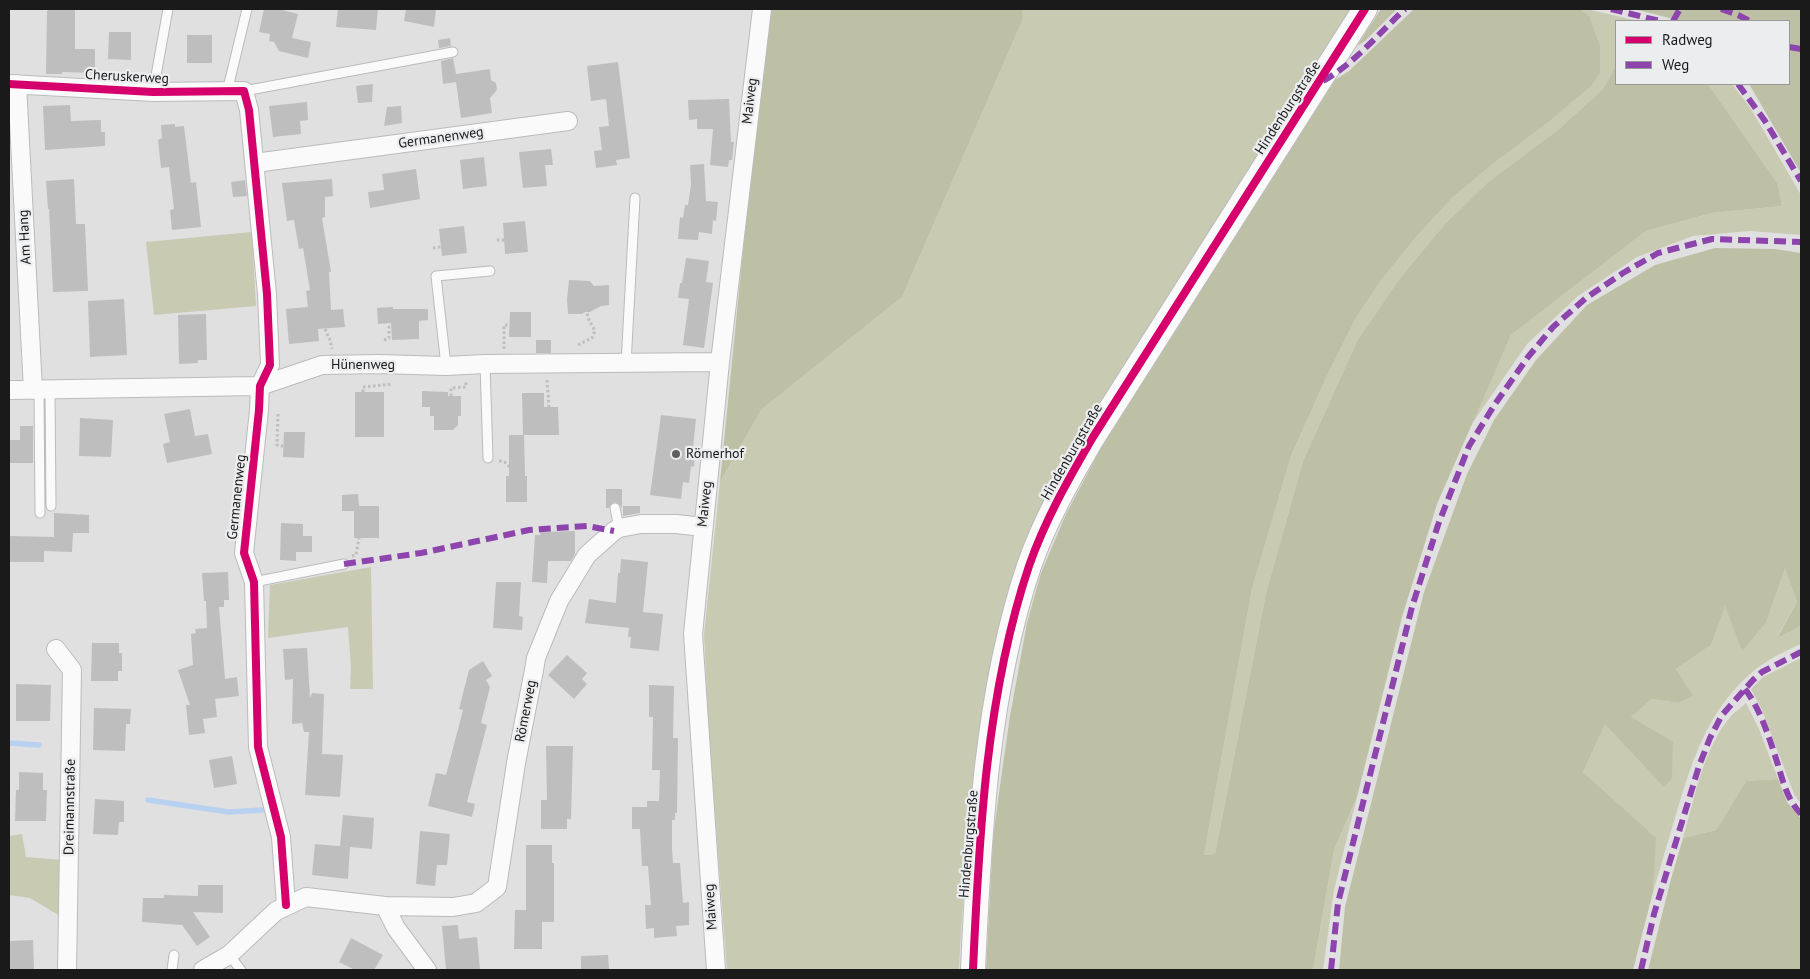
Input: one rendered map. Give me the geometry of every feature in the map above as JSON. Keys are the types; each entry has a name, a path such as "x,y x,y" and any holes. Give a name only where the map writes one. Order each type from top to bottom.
{"main road":[{"name":"Hindenburgstraße","path":"973,970 980,836 995,712 1014,616 1030,564 1061,493 1093,437 1366,9"}],"street":[{"name":"Maiweg","path":"716,970 693,634 720,362 762,9"},
{"name":"Cheruskerweg","path":"13,84 153,92 236,92"},
{"name":"Am Hang","path":"13,84 41,390"},
{"name":"Germanenweg","path":"236,92 249,110 268,294 270,365 260,386 244,553 254,582 258,748 281,837 286,905"},
{"name":"Germanenweg","path":"254,163 568,121"},
{"name":"Hünenweg","path":"9,390 260,386 322,365 446,366 720,362"},
{"name":"Römerweg","path":"204,970 229,955 276,912 286,905 306,897 385,906 453,908 476,903 497,887 516,763 536,658 559,601 587,555 619,528 638,522 703,527"},
{"name":"Dreimannstraße","path":"56,649 72,670 67,970"},
{"path":"385,906 396,928 427,970"}],"lane":[{"path":"153,92 168,9"},
{"path":"247,9 236,92 453,52"},
{"path":"626,364 635,198"},
{"path":"446,366 436,276 490,271"},
{"path":"485,364 492,460"},
{"path":"41,390 51,506"},
{"path":"40,513 41,390"},
{"path":"615,508 619,528"},
{"path":"254,582 344,564"},
{"path":"172,970 174,954"},
{"path":"229,955 242,970"}],"path":[{"path":"497,240 504,240"},
{"path":"433,248 441,247"},
{"path":"575,364 576,346 592,338 595,331 587,312"},
{"path":"504,364 504,325 510,325"},
{"path":"384,340 389,338 389,327 392,327"},
{"path":"324,329 330,340 333,352"},
{"path":"546,364 548,407"},
{"path":"279,378 277,446 283,446"},
{"path":"363,392 363,388 393,384"},
{"path":"492,460 502,461 509,466 512,470 511,476"},
{"path":"350,557 356,555 359,538"}],"green space":[{"path":"771,9 1022,9 1022,21 902,297 761,410 720,482 752,161"},
{"path":"1022,9 1354,9 1279,128 1096,408 1061,467 1031,528 1003,612 986,692 970,822 959,970 727,970 709,735 704,635 720,482 761,410 902,297 1022,21"},
{"path":"1381,9 1397,9 1365,41 1357,46"},
{"path":"1414,9 1580,9 1589,16 1600,46 1600,73 1591,86 1453,197 1417,236 1382,279 1357,316 1326,378 1291,456 1252,589 1204,855 1215,854 1266,593 1303,461 1357,341 1400,278 1444,225 1487,183 1559,129 1603,89 1615,67 1615,85 1709,85 1778,184 1782,206 1712,213 1646,231 1511,335 1437,504 1402,617 1357,797 1334,850 1313,970 986,970 993,839 1010,716 1027,623 1041,573 1066,514 1101,448 1335,80 1349,71"},
{"path":"1580,9 1634,20 1615,20 1615,67 1603,89 1559,129 1487,183 1444,225 1400,278 1357,341 1303,461 1266,593 1215,854 1204,855 1252,589 1291,456 1326,378 1357,316 1382,279 1417,236 1453,197 1499,159 1589,16"},
{"path":"1634,9 1801,9 1801,173 1750,85 1790,85 1790,20 1677,20"},
{"path":"1709,85 1733,85 1751,109 1801,195 1801,235 1750,231 1693,236 1637,257 1578,296 1527,344 1469,428 1511,335 1646,231 1712,213 1782,206 1778,184"},
{"path":"252,232 256,306 154,315 146,242"},
{"path":"1715,248 1775,249 1801,253 1801,626 1777,638 1797,602 1785,568 1766,623 1742,651 1725,606 1711,645 1676,669 1693,696 1678,703 1652,699 1631,717 1673,742 1672,778 1664,787 1605,724 1583,772 1656,838 1653,892 1633,970 1339,970 1345,907 1424,592 1467,474 1494,420 1536,360 1587,305 1655,265"},
{"path":"371,567 373,689 350,689 351,668 348,627 268,638 270,585"},
{"path":"1785,567 1797,602 1777,637 1801,626 1801,644 1774,657 1749,675 1735,689 1712,721 1689,774 1653,892 1655,838 1583,772 1605,723 1664,786 1631,717 1652,699 1678,703 1692,696 1676,669 1711,645 1725,605 1742,650 1766,623"},
{"path":"1801,658 1801,804 1794,794 1762,710 1751,689 1763,677"},
{"path":"1746,703 1759,729 1778,779 1746,781 1716,830 1683,838 1701,774 1714,742 1732,715"},
{"path":"1778,779 1787,802 1801,819 1801,970 1648,970 1683,838 1716,830 1746,781"},
{"path":"1357,797 1334,890 1323,970 1313,970 1334,850"},
{"path":"22,834 26,857 62,860 60,916 30,898 9,895 9,836"}],"building":[{"path":"48,9 75,9 75,49 95,49 95,73 62,72 62,74 46,74"},
{"path":"264,9 278,9 298,14 292,38 311,42 308,58 279,51 274,42 269,41 270,34 259,32"},
{"path":"338,9 378,9 376,30 336,27"},
{"path":"406,9 436,9 434,27 404,21"},
{"path":"109,32 131,32 131,60 108,59"},
{"path":"187,35 212,35 212,63 187,63"},
{"path":"450,38 451,46 439,48 438,40"},
{"path":"453,58 456,74 490,69 491,80 496,83 497,90 490,98 492,113 461,118 456,82 443,84 441,61"},
{"path":"618,62 630,158 616,160 617,165 596,168 594,151 602,150 599,127 609,126 606,99 591,101 587,66"},
{"path":"373,84 372,102 358,103 356,86"},
{"path":"729,99 731,142 734,142 732,160 729,160 728,167 710,165 713,129 697,129 697,119 689,120 688,100"},
{"path":"307,102 308,120 300,121 301,134 273,137 269,106"},
{"path":"70,105 71,121 101,120 101,132 105,132 105,146 45,150 43,106"},
{"path":"401,106 402,123 384,126 387,107"},
{"path":"175,124 175,127 184,126 191,183 196,182 201,227 172,230 170,210 174,209 169,167 161,168 158,140 162,138 161,125"},
{"path":"551,149 553,165 545,165 547,186 523,188 519,152"},
{"path":"484,157 487,186 463,189 460,160"},
{"path":"704,164 706,201 718,202 716,221 713,220 712,234 699,232 698,240 678,239 680,217 683,218 685,205 688,205 691,185 690,165"},
{"path":"416,169 420,199 370,208 368,192 384,190 382,174"},
{"path":"74,179 76,224 85,224 88,291 53,292 46,181"},
{"path":"332,179 333,196 325,197 325,217 322,218 331,272 329,272 331,310 343,309 345,327 318,329 319,341 289,344 286,309 308,307 306,291 310,290 303,248 299,249 294,220 287,221 282,183"},
{"path":"245,180 247,196 233,197 231,182"},
{"path":"525,221 528,252 505,254 503,223"},
{"path":"464,226 467,253 442,256 439,229"},
{"path":"686,258 709,261 706,282 713,283 704,348 683,345 689,299 678,298"},
{"path":"569,280 590,281 594,286 609,285 609,305 601,306 582,314 568,314"},
{"path":"124,299 127,355 90,357 88,301"},
{"path":"393,307 393,309 428,309 428,320 419,321 419,339 392,340 391,323 378,324 377,308"},
{"path":"510,312 531,312 531,337 509,337"},
{"path":"206,314 207,360 198,360 198,363 179,364 178,315"},
{"path":"536,340 551,340 551,353 536,353"},
{"path":"422,391 448,392 448,396 461,396 461,416 458,416 458,425 453,430 434,430 434,416 430,416 430,407 422,407"},
{"path":"355,392 384,392 384,437 355,437"},
{"path":"522,393 544,393 544,407 558,407 559,435 524,435 527,502 506,502 506,476 509,476 509,435 523,435"},
{"path":"190,409 195,436 208,434 212,454 167,463 163,444 170,442 164,414"},
{"name":"Römerhof","path":"661,415 696,419 693,447 696,448 694,467 691,466 689,483 683,482 681,499 650,495"},
{"path":"80,418 113,420 111,457 79,456"},
{"path":"20,426 33,426 33,463 9,463 9,440 20,440"},
{"path":"284,432 305,432 304,458 283,457"},
{"path":"606,489 622,489 622,508 614,502 609,508 606,508"},
{"path":"358,494 359,506 379,506 379,538 354,538 354,511 342,511 342,495"},
{"path":"623,506 640,506 640,513 623,516"},
{"path":"54,513 89,515 89,533 73,533 72,552 44,551 44,562 9,562 9,536 54,537"},
{"path":"281,523 303,524 303,536 312,536 312,552 296,552 296,561 280,560"},
{"path":"575,531 575,554 571,561 548,561 547,583 532,582 535,535 540,535 540,532"},
{"path":"621,559 648,562 643,612 663,614 659,651 630,648 631,637 628,637 629,628 585,623 589,599 616,603"},
{"path":"228,572 229,600 224,600 224,607 219,607 225,679 237,677 239,696 215,699 217,717 203,719 205,733 189,735 186,705 190,705 178,670 193,665 191,634 196,633 195,629 207,628 202,573"},
{"path":"496,582 521,582 519,616 523,617 522,630 493,628"},
{"path":"92,643 119,643 119,653 122,653 122,671 118,671 118,681 91,681"},
{"path":"307,648 310,698 312,693 324,694 322,754 343,755 340,797 305,795 309,732 304,732 302,723 292,724 293,679 285,680 283,649"},
{"path":"567,655 587,673 582,679 587,684 574,699 548,675"},
{"path":"483,661 492,676 486,680 490,687 481,723 487,725 467,802 475,804 472,817 428,806 436,773 446,775 463,710 459,709 469,670"},
{"path":"16,684 51,685 50,721 16,721"},
{"path":"649,685 674,686 673,738 678,738 677,813 675,813 675,820 672,820 673,863 680,863 683,903 689,902 689,925 676,926 677,936 654,938 654,928 646,929 645,905 651,905 648,866 642,866 640,829 632,829 632,807 647,807 647,801 659,801 660,770 652,770 653,717 649,717"},
{"path":"94,708 131,709 130,724 126,724 125,751 93,750"},
{"path":"546,746 573,746 571,819 567,819 567,829 541,829 541,800 547,800"},
{"path":"232,756 237,784 214,788 209,760"},
{"path":"19,772 43,773 43,790 47,790 46,821 15,821 16,790 19,790"},
{"path":"95,799 124,801 124,822 119,822 118,835 93,834"},
{"path":"343,815 374,818 372,849 340,846"},
{"path":"420,831 450,834 447,865 437,865 435,886 416,884"},
{"path":"315,844 350,847 348,879 312,875"},
{"path":"526,845 552,845 552,863 554,863 554,922 542,922 542,949 514,949 515,910 526,910"},
{"path":"198,885 223,885 223,913 193,912 210,937 197,946 182,925 142,922 143,898 164,898 164,895 198,896"},
{"path":"458,925 459,939 477,937 480,970 446,970 442,926"},
{"path":"351,938 383,955 374,970 355,970 339,962"},
{"path":"33,940 34,970 9,970 9,941"},
{"path":"608,955 609,970 581,970 581,956"}],"waterway":[{"path":"9,743 39,745"},
{"path":"148,800 229,812 263,810"}],"marked path":[{"path":"1323,81 1346,66 1405,9"},
{"path":"1611,9 1656,20"},
{"path":"1674,20 1680,9"},
{"path":"1721,9 1748,20"},
{"path":"1790,47 1801,49"},
{"path":"1739,85 1765,121 1801,181"},
{"path":"1331,970 1338,903 1412,607 1438,525 1469,446 1495,404 1528,357 1553,327 1586,298 1623,273 1658,253 1712,239 1801,242"},
{"path":"344,564 421,553 529,530 587,526 614,531"},
{"path":"1641,970 1654,914 1699,766 1710,738 1722,715 1753,680 1762,672 1801,652"},
{"path":"1745,689 1756,706 1772,746 1786,791 1801,814"}],"cycle path":[{"path":"973,970 982,817 994,715 1014,615 1035,549 1058,500 1093,437 1365,9"},
{"path":"9,84 153,92 244,91 249,110 267,294 270,365 260,386 244,553 254,582 258,747 281,837 286,905"}],"place":[{"name":"Römerhof","path":"676,454"}]}
